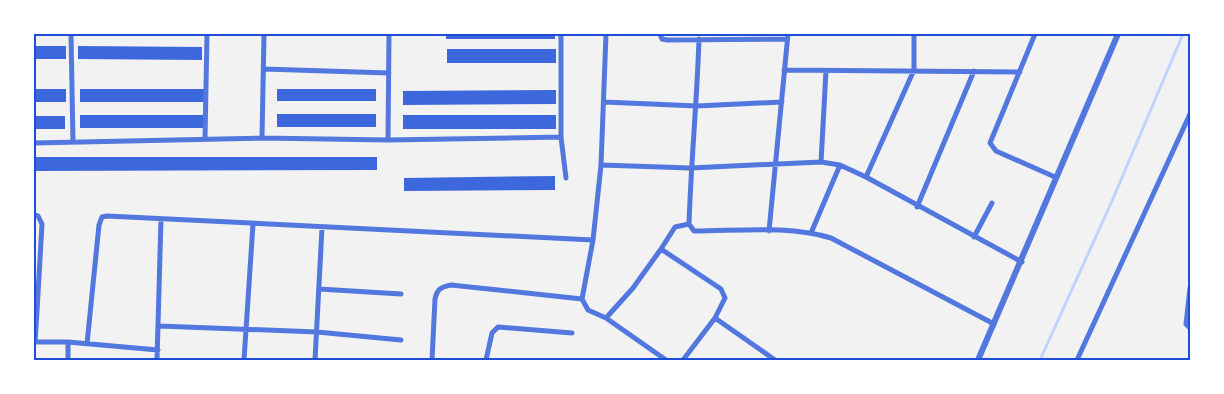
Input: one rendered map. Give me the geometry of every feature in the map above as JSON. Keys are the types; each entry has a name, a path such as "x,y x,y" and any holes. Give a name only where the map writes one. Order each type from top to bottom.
{"street":[{"path":"71,34 73,142"},
{"path":"205,139 207,34"},
{"path":"262,138 264,34"},
{"path":"388,140 390,34"},
{"path":"561,34 561,137 566,178"},
{"path":"606,34 601,165 593,240 582,300 588,310 606,318 666,360"},
{"path":"660,34 662,39 666,40 699,39 714,36 787,37 769,231"},
{"path":"866,177 914,70 914,34"},
{"path":"1035,34 991,139 992,147 1056,177"},
{"path":"978,360 1022,262 1056,177 1118,34"},
{"path":"699,39 697,106 690,168 689,224 694,231 811,233 831,238 994,324"},
{"path":"264,69 390,73"},
{"path":"784,70 1020,72"},
{"path":"821,162 826,71"},
{"path":"917,207 974,71"},
{"path":"604,102 697,106 782,102"},
{"path":"1077,360 1190,114"},
{"path":"34,143 262,138 388,140 561,137"},
{"path":"601,165 690,168 821,162 840,165 866,177 917,207 1022,262"},
{"path":"811,233 840,165"},
{"path":"974,237 992,203"},
{"path":"34,216 38,216 42,224 35,311 35,342 68,342 158,350"},
{"path":"87,344 100,221 107,216 593,240"},
{"path":"157,360 161,219"},
{"path":"244,360 253,224"},
{"path":"606,318 633,288 675,227 689,224"},
{"path":"315,360 322,228"},
{"path":"661,249 724,292 724,303 715,318 682,360"},
{"path":"432,360 435,299 437,290 442,287 451,285 582,300"},
{"path":"1190,288 1186,324 1190,328"},
{"path":"319,289 401,294"},
{"path":"715,318 775,360"},
{"path":"159,326 316,332 401,340"},
{"path":"486,360 492,334 498,327 572,333"},
{"path":"68,342 68,360"}],"building":[{"path":"446,34 555,34 555,39 446,39"},
{"path":"34,46 66,46 66,59 34,59"},
{"path":"78,46 202,47 202,60 78,59"},
{"path":"447,49 556,49 556,63 447,63"},
{"path":"34,89 66,89 66,102 34,102"},
{"path":"80,89 204,89 204,102 80,102"},
{"path":"277,89 376,89 376,101 277,101"},
{"path":"556,90 556,104 403,105 403,91"},
{"path":"277,114 376,114 376,127 277,127"},
{"path":"80,115 204,115 204,128 80,128"},
{"path":"403,115 556,115 556,129 403,129"},
{"path":"34,116 65,116 65,129 34,129"},
{"path":"34,157 377,157 377,170 34,171"},
{"path":"555,176 555,190 404,191 404,178"}],"waterway":[{"path":"1040,360 1112,201 1183,34"}]}
